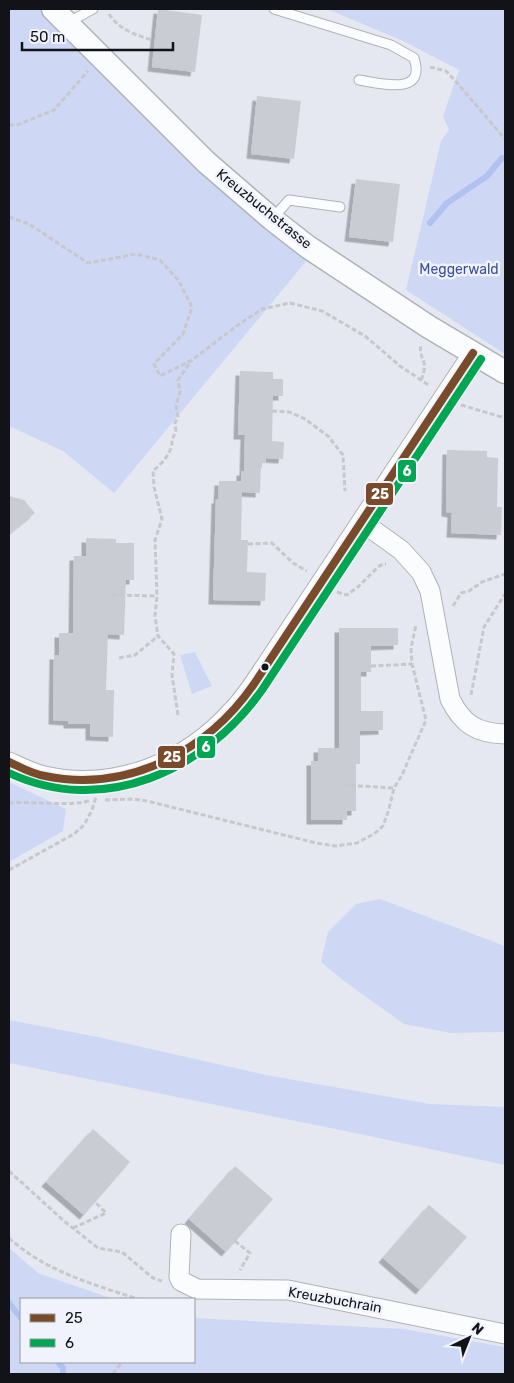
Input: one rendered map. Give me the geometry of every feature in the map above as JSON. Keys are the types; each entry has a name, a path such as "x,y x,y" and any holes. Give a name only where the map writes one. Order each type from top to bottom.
{"street":[{"name":"Kreuzbuchstrasse","path":"60,16 206,162 272,219 308,247 430,327 505,372"},
{"path":"9,762 42,776 64,779 100,780 126,777 179,756 206,737 234,710 265,667 473,353"},
{"path":"362,522 401,550 421,572 430,591 450,699 458,713 469,725 488,733 505,734"},
{"path":"181,1234 179,1277 181,1280"},
{"name":"Kreuzbuchrain","path":"181,1280 197,1289 288,1290 505,1334"}],"lane":[{"path":"60,16 93,9"},
{"path":"274,9 391,45 414,58 416,62 417,67 414,78 407,84 394,85 358,80"},
{"path":"272,219 289,200 340,207"}],"path":[{"path":"109,14 115,23 122,28 153,40"},
{"path":"416,62 446,71 505,139"},
{"path":"9,125 17,124 54,110 89,69"},
{"path":"9,217 29,224 88,263 136,254 160,260 179,281 192,307 183,334 154,364 160,376 192,360 262,309 290,304 322,311 366,336 400,366 437,390"},
{"path":"420,380 425,370 425,363 420,348 422,339 430,327"},
{"path":"178,715 172,675 174,654 158,636 155,616 157,596 155,540 162,519 154,487 153,471 161,464 171,449 171,439 176,432 175,423 178,417 176,406 180,392 178,380 192,360"},
{"path":"457,404 505,418"},
{"path":"272,411 289,412 305,418 328,436 343,455 345,491"},
{"path":"248,544 272,543 293,563 323,581 339,594 346,595 360,586 378,567 388,564"},
{"path":"450,610 461,593 469,591 482,582 505,574"},
{"path":"470,699 484,627 505,594"},
{"path":"112,595 157,596"},
{"path":"97,794 102,800 134,799 147,801 334,846 357,843 374,834 382,826 390,809 394,788 402,775 426,720 412,664 410,648 418,617"},
{"path":"119,658 135,655 158,636"},
{"path":"371,666 412,664"},
{"path":"343,785 394,788"},
{"path":"9,803 87,802 97,794"},
{"path":"9,870 74,834 84,825 92,810 97,794"},
{"path":"9,1171 98,1248 122,1252 153,1278 163,1282 181,1280"},
{"path":"73,1228 106,1213 95,1202"},
{"path":"9,1238 24,1252 72,1278 135,1298"},
{"path":"235,1242 250,1253 238,1272"},
{"path":"113,1374 121,1363"}],"green space":[{"path":"9,9 39,9 74,44 308,259 114,493 63,451 9,426"},
{"name":"Meggerwald","path":"327,9 505,9 505,354 406,290 441,141 449,130 443,116 459,70 403,41"},
{"path":"195,652 212,686 192,694 180,655"},
{"path":"9,782 66,809 63,831 9,862"},
{"path":"380,899 505,946 505,1032 451,1033 404,1024 321,962 328,932 356,904"},
{"path":"9,1020 98,1037 266,1075 430,1104 505,1107 505,1165 9,1063"},
{"path":"9,1248 38,1273 110,1298 20,1298 20,1363 195,1363 195,1318 404,1329 505,1347 505,1374 9,1374"}],"building":[{"path":"158,9 202,15 195,72 152,67"},
{"path":"257,96 301,101 294,159 251,154"},
{"path":"356,179 400,184 393,242 349,237"},
{"path":"240,371 273,372 273,379 283,379 283,396 273,396 272,441 284,442 283,459 266,458 266,463 261,463 260,493 242,492 241,540 248,540 247,572 266,573 265,601 213,600 216,499 218,499 219,481 241,481 241,471 244,471 245,435 238,435"},
{"path":"447,450 487,451 487,457 498,458 497,507 502,507 501,535 451,533 452,513 446,512"},
{"path":"9,496 24,500 35,513 9,534"},
{"path":"86,538 116,539 116,543 134,543 134,580 126,580 124,635 108,634 106,690 114,690 113,737 90,736 90,724 68,724 68,721 53,720 54,655 59,655 59,633 73,633 74,556 86,556"},
{"path":"339,628 398,628 398,645 371,646 371,672 361,672 361,711 383,711 383,730 360,731 360,764 356,764 356,811 347,811 347,820 311,820 311,761 318,761 318,748 339,748"},
{"path":"93,1129 130,1162 84,1215 46,1182"},
{"path":"235,1166 273,1199 226,1252 189,1219"},
{"path":"429,1205 467,1237 420,1290 383,1258"}],"waterway":[{"path":"430,223 447,203 487,176 502,158"},
{"path":"9,1303 20,1317"},
{"path":"59,1363 63,1368 63,1374"}],"transit line":[{"name":"25","path":"9,762 45,776 76,780 106,778 135,772 163,762 189,747 213,729 235,708 254,684 473,353"},
{"name":"6","path":"9,773 45,785 80,790 115,787 149,778 182,763 212,743 239,719 262,690 481,359"}]}
